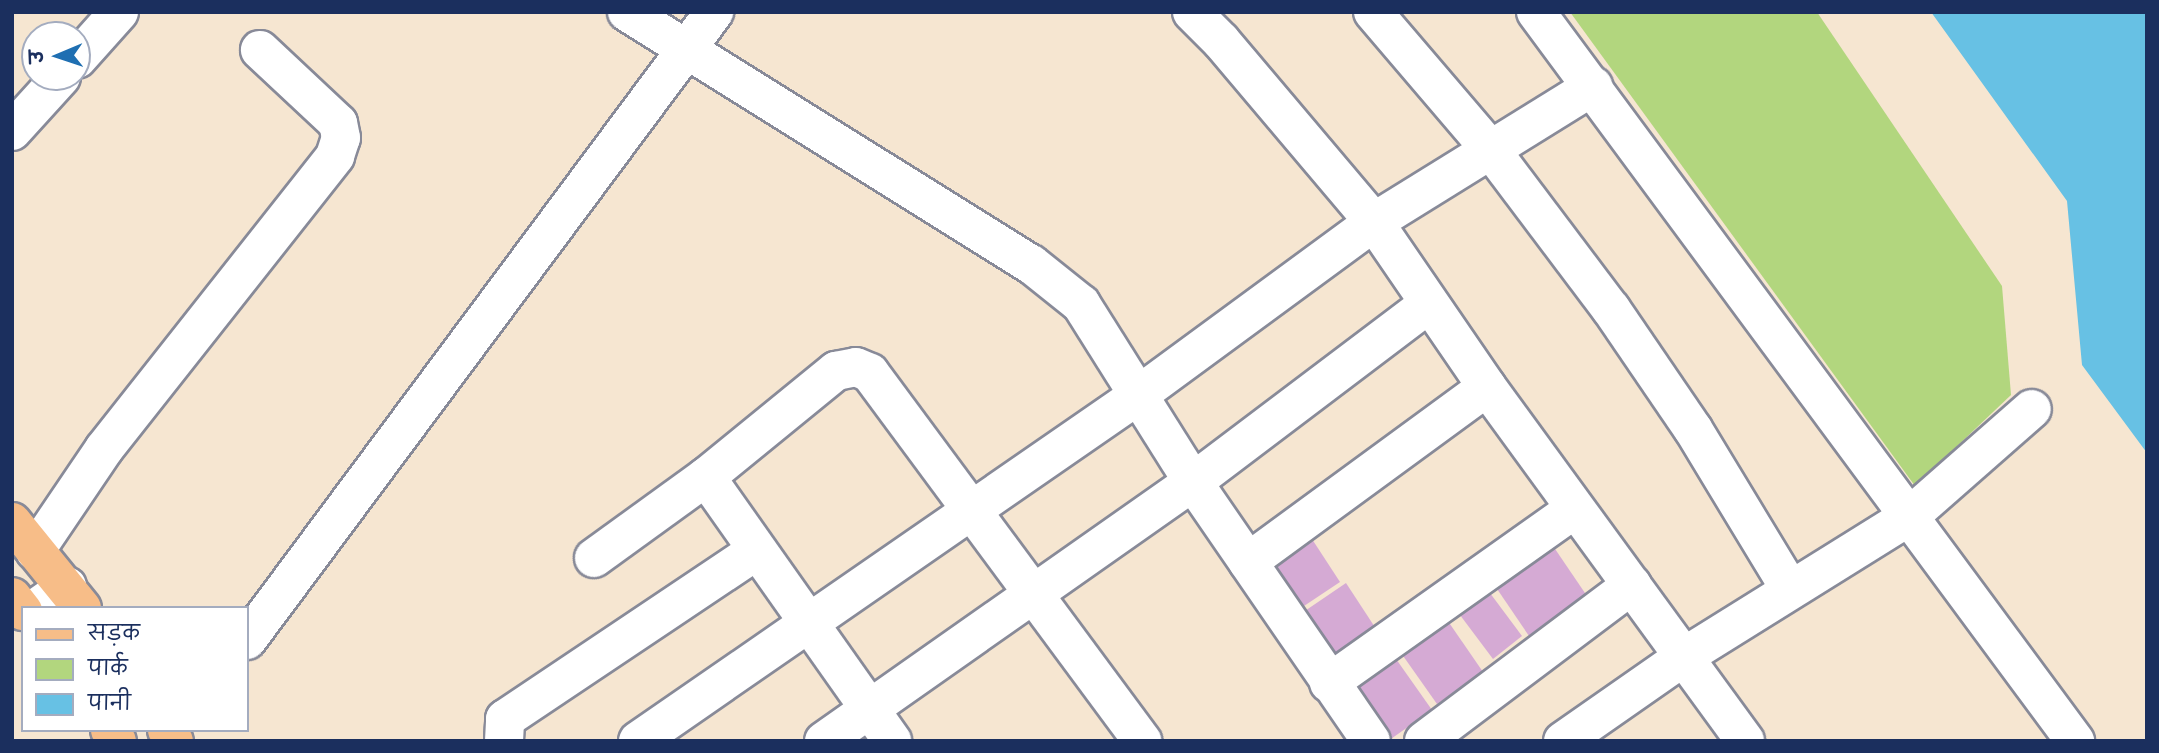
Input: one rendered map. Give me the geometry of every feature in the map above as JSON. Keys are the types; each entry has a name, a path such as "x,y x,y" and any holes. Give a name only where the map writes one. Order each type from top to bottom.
{"main road":[{"path":"24,536 74,597"}],"street":[{"path":"91,43 119,12"},
{"path":"627,12 1031,264 1081,304 1193,482 1371,741"},
{"path":"248,639 714,12"},
{"path":"1192,12 1374,222 1487,387 1685,656 1742,740"},
{"path":"1373,12 1491,150 1686,418 1790,589"},
{"path":"1552,17 1593,86 2075,741"},
{"path":"24,536 104,449 335,156 341,138 338,123 260,50"},
{"path":"638,741 1137,396 1374,222 1593,86"},
{"path":"12,131 48,91"},
{"path":"824,741 1193,482 1429,304"},
{"path":"594,558 706,477 836,371 856,367 870,373 974,509 1142,741"},
{"path":"1248,562 1487,387"},
{"path":"1563,741 1685,656 1910,516 2032,409"},
{"path":"706,477 807,625 892,741"},
{"path":"1329,682 1575,509"},
{"path":"504,741 505,719 757,550"},
{"path":"1424,741 1632,585"},
{"path":"43,606 74,597"}],"green space":[{"path":"1570,12 1817,12 2002,286 2011,395 1915,486"}],"water":[{"path":"1931,12 2147,12 2147,453 2082,365 2067,201"}],"building":[{"path":"1310,536 1340,582 1295,612 1265,566"},
{"path":"1551,543 1587,596 1529,636 1493,583"},
{"path":"1346,583 1382,638 1332,671 1296,617"},
{"path":"1487,589 1522,636 1493,659 1457,611"},
{"path":"1441,611 1483,672 1437,704 1394,643"},
{"path":"1389,649 1432,710 1388,741 1343,682"}]}
